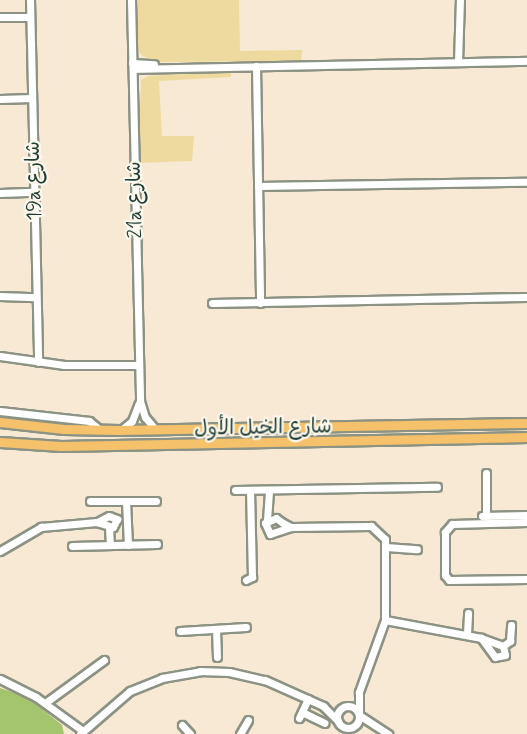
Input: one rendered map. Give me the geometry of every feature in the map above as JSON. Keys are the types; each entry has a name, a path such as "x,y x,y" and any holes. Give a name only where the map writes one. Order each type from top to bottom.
{"main road":[{"name":"شارع الخيل الأول","path":"0,422 100,430 527,423"},
{"path":"243,441 245,433 294,427"},
{"name":"شارع الخيل الأول","path":"0,442 51,446 525,438"}],"street":[{"name":"19a شارع","path":"30,0 38,362"},
{"name":"21a شارع","path":"131,0 140,400 145,417 156,430"},
{"path":"460,0 462,62"},
{"path":"0,17 30,17"},
{"path":"133,66 527,61"},
{"path":"256,66 260,303"},
{"path":"0,99 32,98"},
{"path":"258,186 527,182"},
{"path":"0,193 34,192"},
{"path":"0,296 36,297"},
{"path":"212,303 527,297"},
{"path":"0,356 38,362 139,365"},
{"path":"119,430 132,420 140,400"},
{"path":"0,411 89,421 100,430"},
{"path":"486,472 484,516 527,515"},
{"path":"235,490 437,487"},
{"path":"246,580 252,577 250,490"},
{"path":"272,490 271,519 266,530 272,535 291,526"},
{"path":"90,501 156,501"},
{"path":"108,501 109,516"},
{"path":"126,501 128,545"},
{"path":"0,551 41,527 97,522 109,516"},
{"path":"109,516 117,520 109,527"},
{"path":"271,519 291,526 371,526 383,534 386,547 385,620 359,692 359,714 354,726 344,734"},
{"path":"97,522 109,527"},
{"path":"527,522 452,525 445,532 445,575 449,580 527,579"},
{"path":"109,527 110,545"},
{"path":"72,546 157,544"},
{"path":"386,547 417,549"},
{"path":"467,634 468,613"},
{"path":"385,620 482,638 503,646 506,653 497,658 482,638"},
{"path":"503,646 511,639 511,625"},
{"path":"180,631 246,627"},
{"path":"216,628 217,671"},
{"path":"45,703 104,660"},
{"path":"0,679 45,703 81,732 110,705 140,686 182,673 217,671 265,680 323,706 339,722 376,729 388,734"},
{"path":"338,734 343,707 359,692"},
{"path":"308,699 301,715 325,723"},
{"path":"323,706 352,706 376,729"},
{"path":"240,734 248,720"},
{"path":"182,725 190,734"}],"green space":[{"path":"0,688 27,697 62,725 64,734 0,734"}],"sand":[{"path":"135,0 239,0 240,51 302,50 301,61 156,62 141,55 136,46"},
{"path":"231,71 231,77 159,81 162,136 194,136 192,161 138,163 141,80 148,76"}]}
